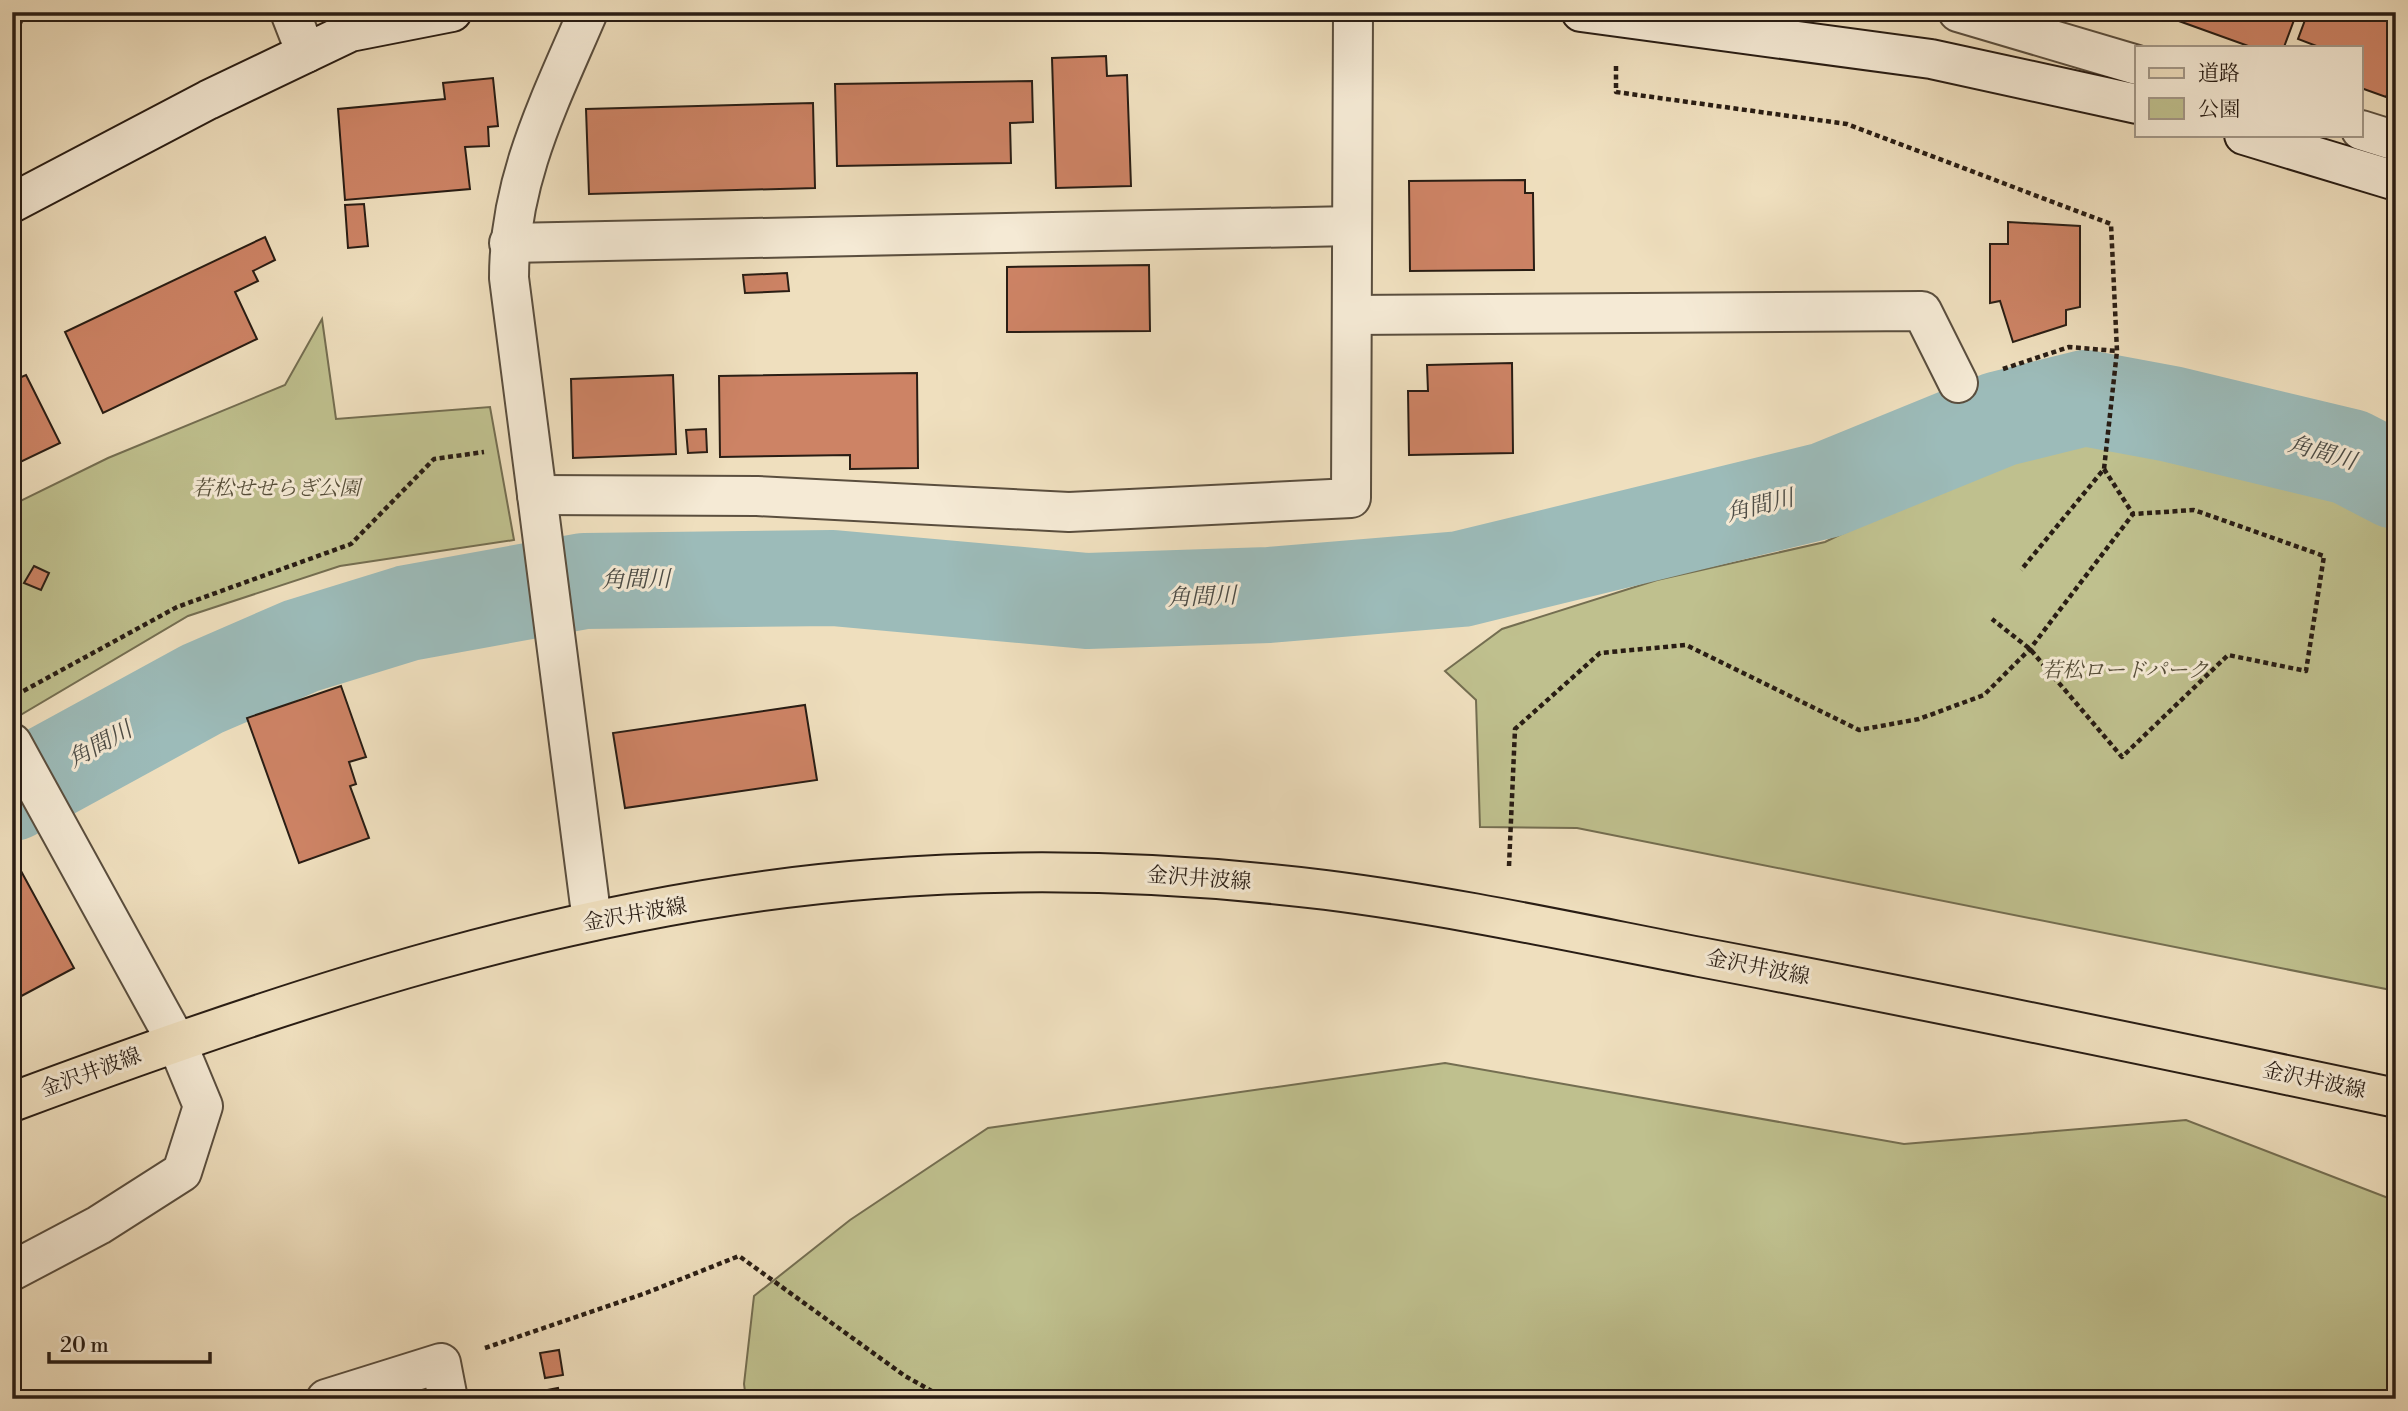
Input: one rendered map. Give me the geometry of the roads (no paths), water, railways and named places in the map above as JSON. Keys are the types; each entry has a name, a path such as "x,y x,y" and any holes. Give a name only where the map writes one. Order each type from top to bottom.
{"main road":[{"name":"金沢井波線","path":"12,1102 176,1041 386,974 592,921 742,896 874,879 1090,874 1201,877 1330,891 1452,909 1958,1006 2396,1098"}],"street":[{"path":"290,12 306,52"},
{"path":"12,203 208,100 350,32 452,12"},
{"path":"588,12 531,143 516,196 509,243 509,278 592,921"},
{"path":"537,495 757,496 1069,512 1352,498 1353,12"},
{"path":"1581,12 1931,59 2135,104"},
{"path":"1958,12 2135,64"},
{"path":"2362,130 2396,141"},
{"path":"2247,136 2396,181"},
{"path":"509,243 1352,226"},
{"path":"1352,315 1922,311 1958,383"},
{"path":"12,743 176,1041 202,1106 182,1172 99,1225 12,1271"},
{"path":"327,1399 445,1381"}],"waterway":[{"name":"角間川","path":"12,793 202,689 301,646 408,613 584,581 833,578 1087,601 1269,595 1461,579 1826,490 2000,419 2085,398 2171,414 2350,457 2396,481"}],"park label":[{"name":"若松せせらぎ公園","path":"276,489"},
{"name":"若松ロードパーク","path":"2125,671"}]}
